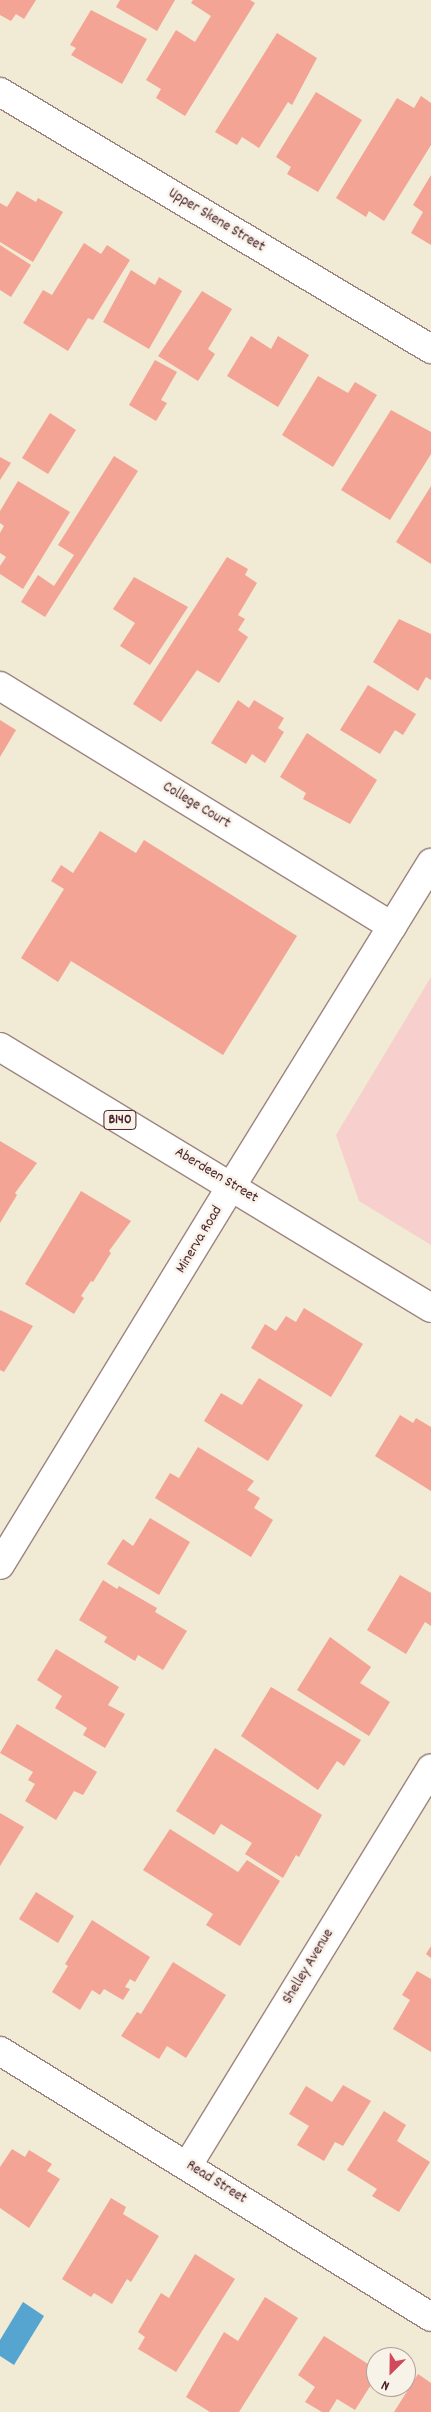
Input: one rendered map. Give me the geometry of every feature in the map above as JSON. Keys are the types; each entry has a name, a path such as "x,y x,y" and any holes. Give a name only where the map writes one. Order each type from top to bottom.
{"street":[{"name":"Upper Skene Street","path":"0,92 431,350"},
{"name":"College Court","path":"0,686 392,926"},
{"name":"Minerva Road","path":"0,1565 431,863"},
{"name":"Aberdeen Street","path":"0,1047 431,1308"},
{"name":"Shelley Avenue","path":"188,2165 431,1768"},
{"name":"Read Street","path":"0,2051 188,2165 431,2317"}],"shaded area":[{"path":"431,977 431,1245 359,1201 336,1135"}],"water":[{"path":"23,2302 44,2316 14,2365 0,2356 0,2340"}],"building":[{"path":"0,0 36,0 24,19 16,14 11,21 0,15"},
{"path":"120,0 175,0 157,31 116,7"},
{"path":"193,0 250,0 255,3 185,116 156,98 161,89 146,80 176,30 195,42 211,16 191,3"},
{"path":"91,10 147,39 122,84 71,55 76,48 70,45"},
{"path":"277,33 317,58 292,105 288,102 259,148 242,137 237,145 215,132"},
{"path":"316,92 362,120 318,192 287,174 291,167 276,157"},
{"path":"421,96 431,103 431,145 384,221 369,211 366,217 336,198 397,98 414,108"},
{"path":"431,175 431,245 411,233 423,212 413,205"},
{"path":"17,191 36,202 38,198 63,212 33,262 0,242 0,203 7,207"},
{"path":"84,243 101,254 107,245 130,260 93,320 88,318 68,351 23,323 43,290 52,295"},
{"path":"0,245 31,265 11,297 0,290"},
{"path":"131,270 155,285 159,277 182,291 149,349 103,322"},
{"path":"202,291 232,309 208,349 215,354 198,381 158,356"},
{"path":"251,336 271,349 278,336 309,355 278,407 227,376"},
{"path":"155,360 177,372 161,400 167,403 156,421 129,405"},
{"path":"318,376 348,393 355,382 377,395 333,467 282,435"},
{"path":"391,410 431,432 431,454 390,520 341,490"},
{"path":"50,413 76,430 48,474 22,458"},
{"path":"114,456 138,471 45,617 21,602 38,575 54,586 74,555 58,545"},
{"path":"0,457 11,463 0,480"},
{"path":"18,481 70,512 23,589 0,574 0,566 6,557 0,553 0,533 4,526 0,523 0,511"},
{"path":"431,486 431,564 396,542"},
{"path":"227,557 248,569 245,575 257,583 238,615 245,619 238,630 248,637 219,683 197,670 161,722 133,704"},
{"path":"134,577 188,607 150,665 120,646 135,623 113,609"},
{"path":"399,619 431,634 431,680 426,677 418,691 373,662"},
{"path":"368,685 416,714 403,735 395,730 380,754 340,730"},
{"path":"238,700 249,708 254,700 284,718 278,728 284,732 265,763 252,754 246,764 211,743"},
{"path":"0,720 16,730 0,757"},
{"path":"307,733 377,780 350,824 303,799 306,793 280,777"},
{"path":"100,831 136,853 144,840 297,936 223,1055 71,961 58,982 21,958 64,889 51,881 61,865 73,873"},
{"path":"0,1141 37,1163 15,1193 17,1195 0,1223"},
{"path":"81,1191 131,1221 109,1251 111,1253 93,1282 91,1281 81,1296 84,1298 74,1314 25,1284"},
{"path":"304,1308 363,1344 331,1397 251,1348 265,1324 276,1331 286,1316 296,1322"},
{"path":"0,1310 33,1326 4,1372 0,1370"},
{"path":"259,1378 303,1405 268,1461 204,1421 221,1393 242,1405"},
{"path":"400,1415 413,1423 416,1418 431,1427 431,1491 375,1456"},
{"path":"198,1447 254,1481 247,1490 260,1498 254,1508 273,1520 251,1557 155,1498 170,1473 179,1478"},
{"path":"150,1518 190,1542 159,1595 107,1564 123,1539 133,1546"},
{"path":"400,1575 431,1593 431,1626 425,1622 406,1654 367,1630"},
{"path":"103,1580 117,1589 119,1586 157,1608 155,1612 187,1631 163,1670 138,1655 135,1661 104,1642 107,1637 79,1620"},
{"path":"330,1637 371,1667 360,1683 390,1702 369,1736 297,1690"},
{"path":"56,1649 119,1687 108,1705 125,1714 105,1748 83,1735 87,1728 55,1708 62,1696 37,1680"},
{"path":"271,1687 361,1740 344,1766 337,1761 318,1790 241,1736"},
{"path":"17,1724 97,1772 83,1795 74,1791 56,1820 25,1801 35,1784 28,1780 33,1772 0,1753"},
{"path":"215,1748 322,1815 299,1857 296,1855 283,1878 245,1854 252,1843 221,1824 214,1835 176,1811"},
{"path":"0,1813 24,1827 0,1866"},
{"path":"170,1829 238,1872 247,1860 280,1881 240,1946 206,1925 213,1914 143,1870"},
{"path":"36,1892 74,1916 58,1943 19,1919"},
{"path":"92,1920 150,1957 135,1982 130,1979 125,1987 130,1989 123,2000 104,1989 100,1995 92,1990 80,2010 52,1992 68,1966 65,1964"},
{"path":"431,1946 431,1958 426,1954"},
{"path":"173,1962 226,1995 186,2058 167,2046 159,2059 121,2036 137,2012 141,2014"},
{"path":"417,1971 431,1979 431,2052 393,2029 410,2000 402,1995"},
{"path":"343,2085 371,2101 343,2146 335,2142 324,2161 297,2145 309,2126 289,2114 306,2086 332,2102"},
{"path":"384,2111 406,2125 397,2141 430,2162 399,2212 372,2196 377,2189 347,2170"},
{"path":"12,2149 25,2157 29,2150 52,2164 47,2171 60,2179 29,2228 0,2208 0,2167"},
{"path":"111,2198 126,2207 123,2214 159,2236 131,2282 127,2279 112,2304 94,2293 91,2297 62,2279"},
{"path":"195,2254 235,2279 176,2372 138,2349 145,2337 138,2332 161,2293 169,2298"},
{"path":"265,2297 298,2318 239,2412 210,2412 186,2397 224,2332 238,2341"},
{"path":"324,2336 366,2363 366,2393 355,2410 337,2399 329,2412 322,2412 305,2402 315,2387 298,2375"},
{"path":"418,2374 431,2383 431,2412 394,2412 403,2397 416,2397 416,2377"}]}
